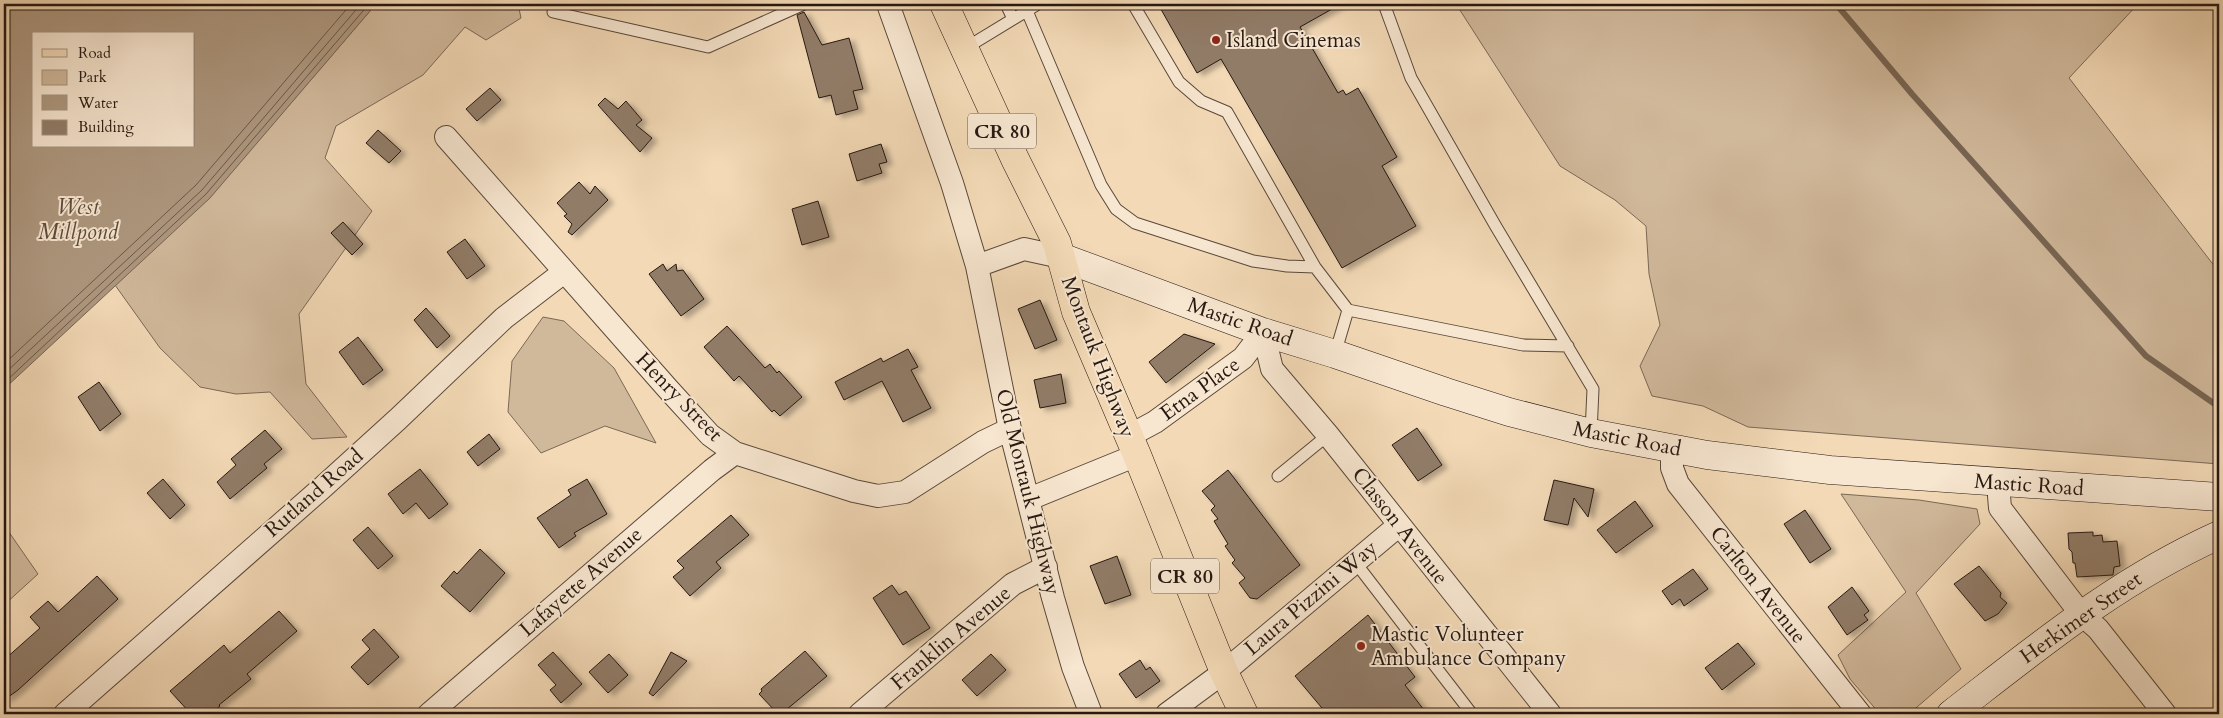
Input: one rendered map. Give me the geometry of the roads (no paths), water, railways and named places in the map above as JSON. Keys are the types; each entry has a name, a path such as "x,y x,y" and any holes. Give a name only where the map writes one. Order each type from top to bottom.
{"main road":[{"name":"Montauk Highway","path":"944,4 1015,160 1057,243 1076,312 1133,446 1224,672 1244,714"},
{"name":"Mastic Road","path":"1061,257 1263,332 1335,354 1455,395 1591,433 1724,457 1830,470 2219,497"},
{"name":"Herkimer Street","path":"1952,714 2081,614 2155,567 2219,535"}],"street":[{"name":"Old Montauk Highway","path":"889,7 952,183 977,266 1010,429 1073,667 1090,714"},
{"name":"Henry Street","path":"446,137 710,435 735,453 854,491 878,496 905,492 969,451 1010,429"},
{"path":"977,266 1024,249 1061,257"},
{"name":"Rutland Road","path":"65,714 343,468 504,318 564,272"},
{"name":"Classon Avenue","path":"1263,332 1272,369 1328,435 1398,526 1550,714"},
{"name":"Etna Place","path":"1029,500 1133,446 1155,422 1243,358 1263,332"},
{"name":"Carlton Avenue","path":"1672,448 1672,468 1678,484 1860,714"},
{"name":"Lafayette Avenue","path":"429,714 704,476 735,453"},
{"path":"1998,483 2000,508 2081,614 2098,629 2165,714"},
{"name":"Laura Pizzini Way","path":"1167,714 1224,672 1398,526"},
{"name":"Franklin Avenue","path":"860,714 1013,584 1046,567"}],"lane":[{"path":"553,12 708,47 804,4"},
{"path":"1006,4 1013,19"},
{"path":"964,49 1038,4"},
{"path":"1133,4 1179,82 1201,101 1227,112 1314,267 1348,310 1523,346 1568,346"},
{"path":"1384,4 1411,78 1593,389 1591,433"},
{"path":"1027,11 1101,185 1116,209 1134,223 1233,256 1287,266 1314,267"},
{"path":"1335,354 1348,310"},
{"path":"1278,476 1328,435"},
{"path":"1355,562 1472,714"}],"water":[{"name":"West Millpond","path":"4,4 376,4 210,198 4,389"}],"waterway":[{"path":"1836,4 1912,94 2146,356 2219,407"}],"place":[{"name":"Island Cinemas","path":"1216,40"},
{"name":"Mastic Volunteer Ambulance Company","path":"1361,646"}]}
